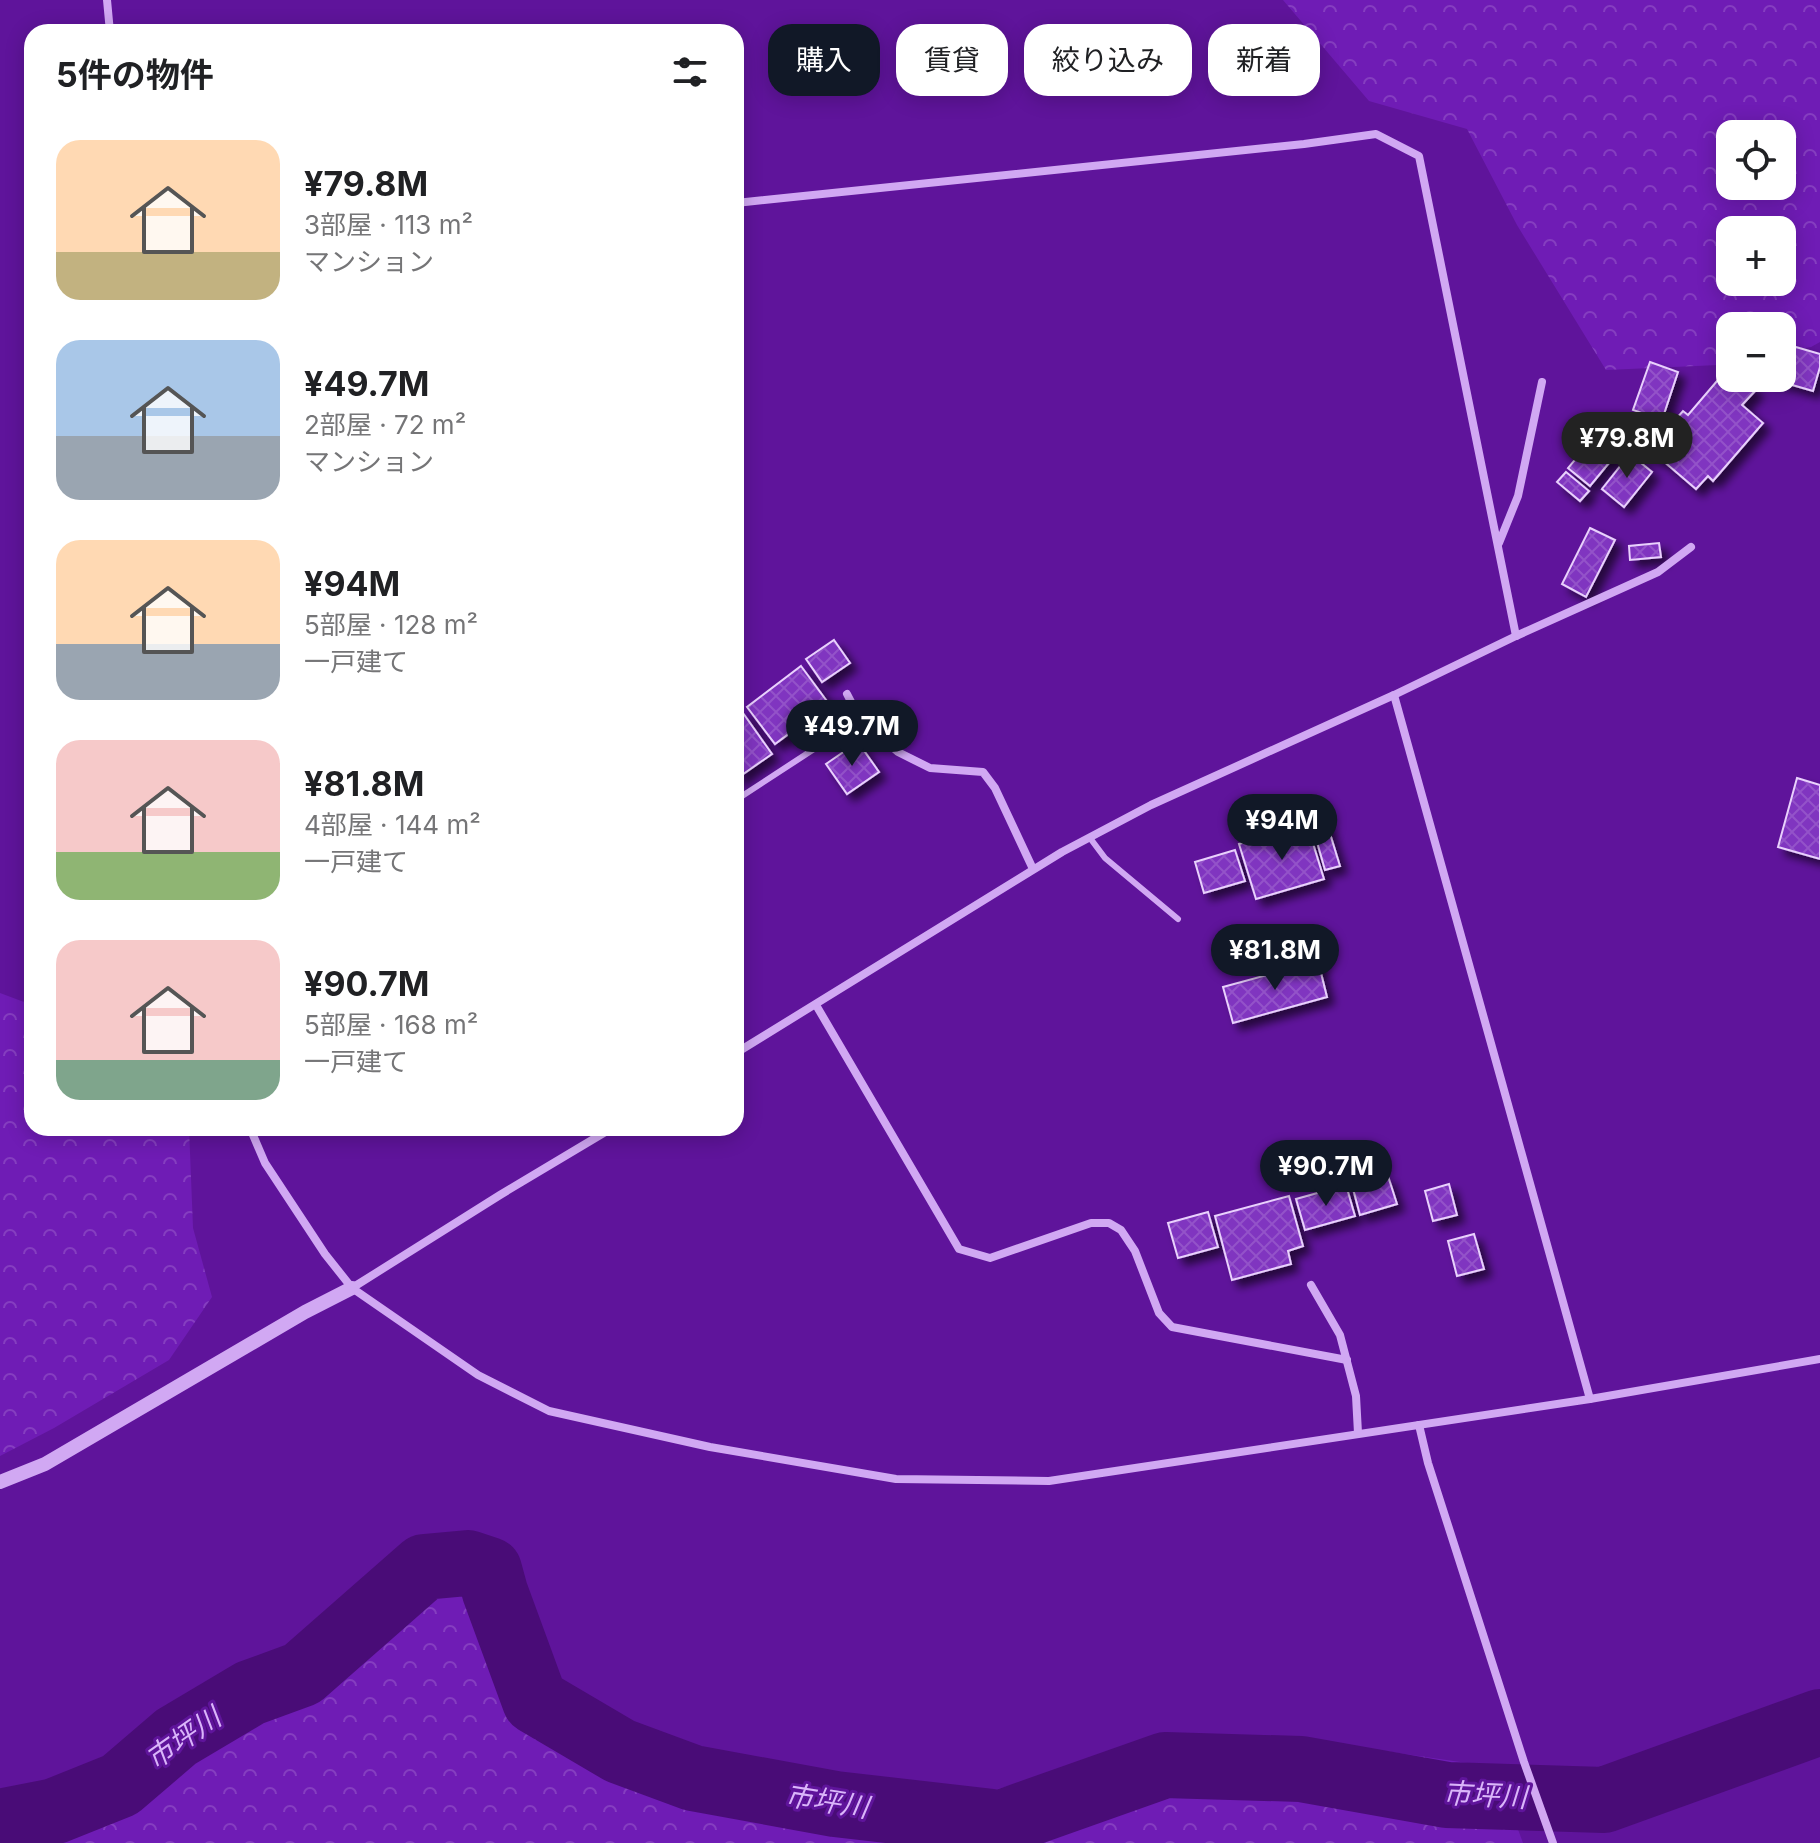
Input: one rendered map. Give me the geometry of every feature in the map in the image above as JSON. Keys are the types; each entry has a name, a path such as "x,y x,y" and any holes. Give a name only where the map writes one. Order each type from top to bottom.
{"street":[{"path":"107,0 109,24"},
{"path":"744,202 1376,134 1419,156 1516,636"},
{"path":"1498,545 1518,496 1542,382"},
{"path":"744,1048 1062,852 1151,805 1658,572 1691,547"},
{"path":"847,694 860,719 898,752 930,768 983,772 995,788 1033,869"},
{"path":"1394,695 1590,1399"},
{"path":"816,1005 959,1249 990,1258 1091,1223 1109,1223 1121,1230 1135,1251 1159,1313 1172,1327 1347,1360"},
{"path":"253,1136 265,1163 325,1254 352,1288 478,1375 549,1411 710,1447 896,1479 1049,1481 1590,1399 1820,1359"},
{"path":"0,1482 45,1464 305,1312 352,1288 599,1136"},
{"path":"1311,1285 1340,1335 1356,1396 1358,1433"},
{"path":"1419,1425 1524,1762 1553,1843"}],"lane":[{"path":"744,795 860,719"},
{"path":"1090,838 1105,858 1178,919"}],"green space":[{"path":"1283,0 1820,0 1820,342 1796,350 1796,312 1716,312 1716,365 1606,370 1517,225 1467,129 1369,101 1320,43 1320,24 1303,24"},
{"path":"0,993 24,1002 24,1136 189,1136 193,1228 212,1297 169,1360 0,1456"},
{"path":"444,1592 497,1599 560,1709 776,1788 969,1797 1178,1738 1294,1738 1495,1767 1523,1843 0,1843 0,1831 86,1802 229,1703 328,1667"}],"building":[{"path":"1796,347 1820,354 1820,367 1813,391 1796,386"},
{"path":"1650,362 1678,372 1662,420 1633,410"},
{"path":"1716,382 1716,392 1754,392 1742,405 1763,423 1713,481 1708,476 1696,489 1655,454 1672,434 1667,429 1683,411 1688,415"},
{"path":"1601,429 1622,447 1590,486 1568,468"},
{"path":"1630,454 1652,472 1624,507 1602,489"},
{"path":"1566,472 1589,491 1580,501 1557,482"},
{"path":"1590,528 1615,540 1586,597 1562,584"},
{"path":"1659,543 1661,557 1630,560 1629,546"},
{"path":"834,640 850,663 822,682 806,659"},
{"path":"801,666 829,704 775,744 747,707"},
{"path":"744,714 772,754 744,773"},
{"path":"858,742 879,772 847,794 826,764"},
{"path":"1797,778 1820,785 1820,859 1778,847"},
{"path":"1307,824 1324,879 1256,899 1239,844"},
{"path":"1327,824 1340,866 1325,870 1313,828"},
{"path":"1235,850 1245,881 1204,893 1195,862"},
{"path":"1318,961 1327,997 1233,1023 1223,987"},
{"path":"1388,1176 1397,1204 1360,1215 1352,1185"},
{"path":"1449,1184 1457,1215 1433,1221 1425,1191"},
{"path":"1346,1185 1355,1216 1305,1230 1296,1199"},
{"path":"1289,1196 1303,1246 1288,1251 1291,1264 1232,1280 1215,1216"},
{"path":"1208,1212 1218,1247 1178,1258 1168,1223"},
{"path":"1474,1234 1484,1269 1457,1276 1448,1241"}],"waterway":[{"name":"市坪川","path":"0,1822 55,1811 120,1785 176,1737 250,1693 302,1674 424,1567 468,1563 489,1570 535,1701 620,1751 693,1778 835,1804 1001,1823 1165,1765 1301,1769 1447,1795 1604,1800 1820,1722"}]}
